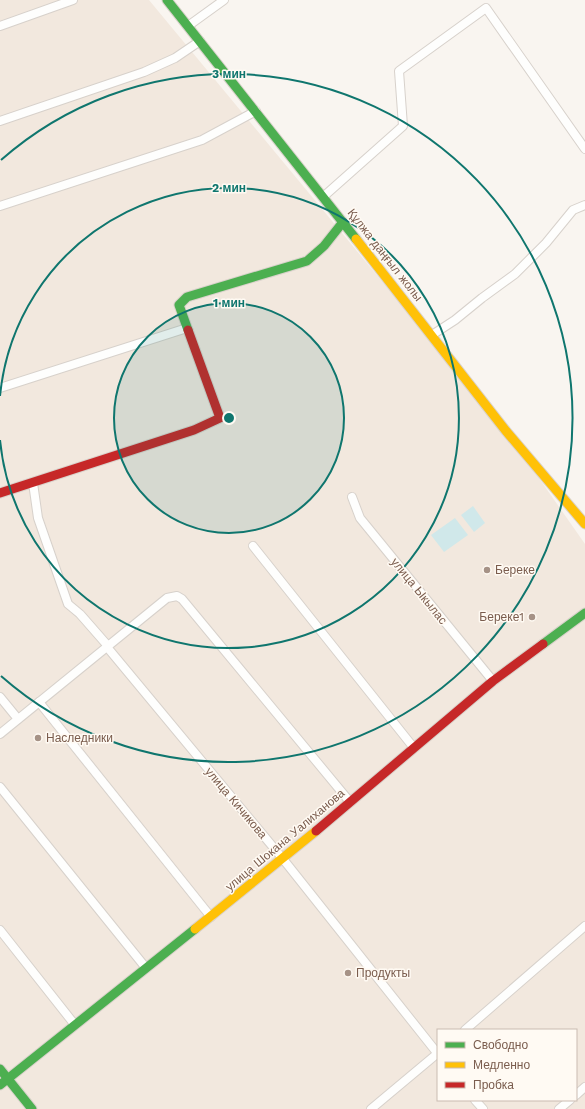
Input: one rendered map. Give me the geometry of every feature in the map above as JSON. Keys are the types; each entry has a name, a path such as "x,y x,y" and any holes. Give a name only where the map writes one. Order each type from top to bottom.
{"street":[{"path":"0,26 73,0"},
{"name":"Құлжа даңғыл жолы","path":"167,0 256,111 506,431 585,524"},
{"path":"188,26 224,0"},
{"path":"323,197 403,126 399,71 486,8 585,149"},
{"path":"0,121 144,72 175,58 200,41"},
{"path":"0,206 202,140 256,111"},
{"path":"432,335 455,320 515,274 546,243 573,210 585,205"},
{"path":"0,493 194,430 220,418 179,305 187,296 307,261 324,246 343,222"},
{"path":"0,388 187,328"},
{"name":"улица Кичикова","path":"32,483 38,518 68,604 80,614 108,646 283,859 437,1052"},
{"name":"улица Ыкылас","path":"352,497 360,518 493,681"},
{"path":"253,546 414,748"},
{"path":"0,734 167,598 177,596 182,599 350,802"},
{"name":"улица Шокана Уалиханова","path":"0,1085 283,859 493,681 585,613"},
{"path":"0,697 18,719"},
{"path":"39,702 211,917"},
{"path":"0,787 146,968"},
{"path":"466,1029 585,926"},
{"path":"0,930 75,1024"},
{"path":"371,1109 437,1054"},
{"path":"0,1069 32,1109"},
{"path":"577,1094 585,1087"},
{"path":"476,1101 483,1109"},
{"path":"559,1109 569,1101"}],"shaded area":[{"path":"0,0 149,0 506,431 585,544 585,1109 0,1109"}],"water":[{"path":"473,506 485,523 474,532 461,515"},
{"path":"455,518 468,535 444,552 431,535"}],"traffic: fast":[{"path":"167,0 356,239"},
{"path":"188,330 179,305 187,297 307,261 324,246 343,222"},
{"path":"543,644 585,613"},
{"path":"0,1085 195,929"},
{"path":"0,1069 32,1109"}],"traffic: slow":[{"path":"356,239 506,431 585,524"},
{"path":"195,929 316,831"}],"traffic: jam":[{"path":"0,493 194,430 220,418 188,330"},
{"path":"316,831 493,681 543,644"}],"place":[{"name":"Береке","path":"487,570"},
{"name":"Береке1","path":"532,617"},
{"name":"Наследники","path":"38,738"},
{"name":"Продукты","path":"348,973"}]}
